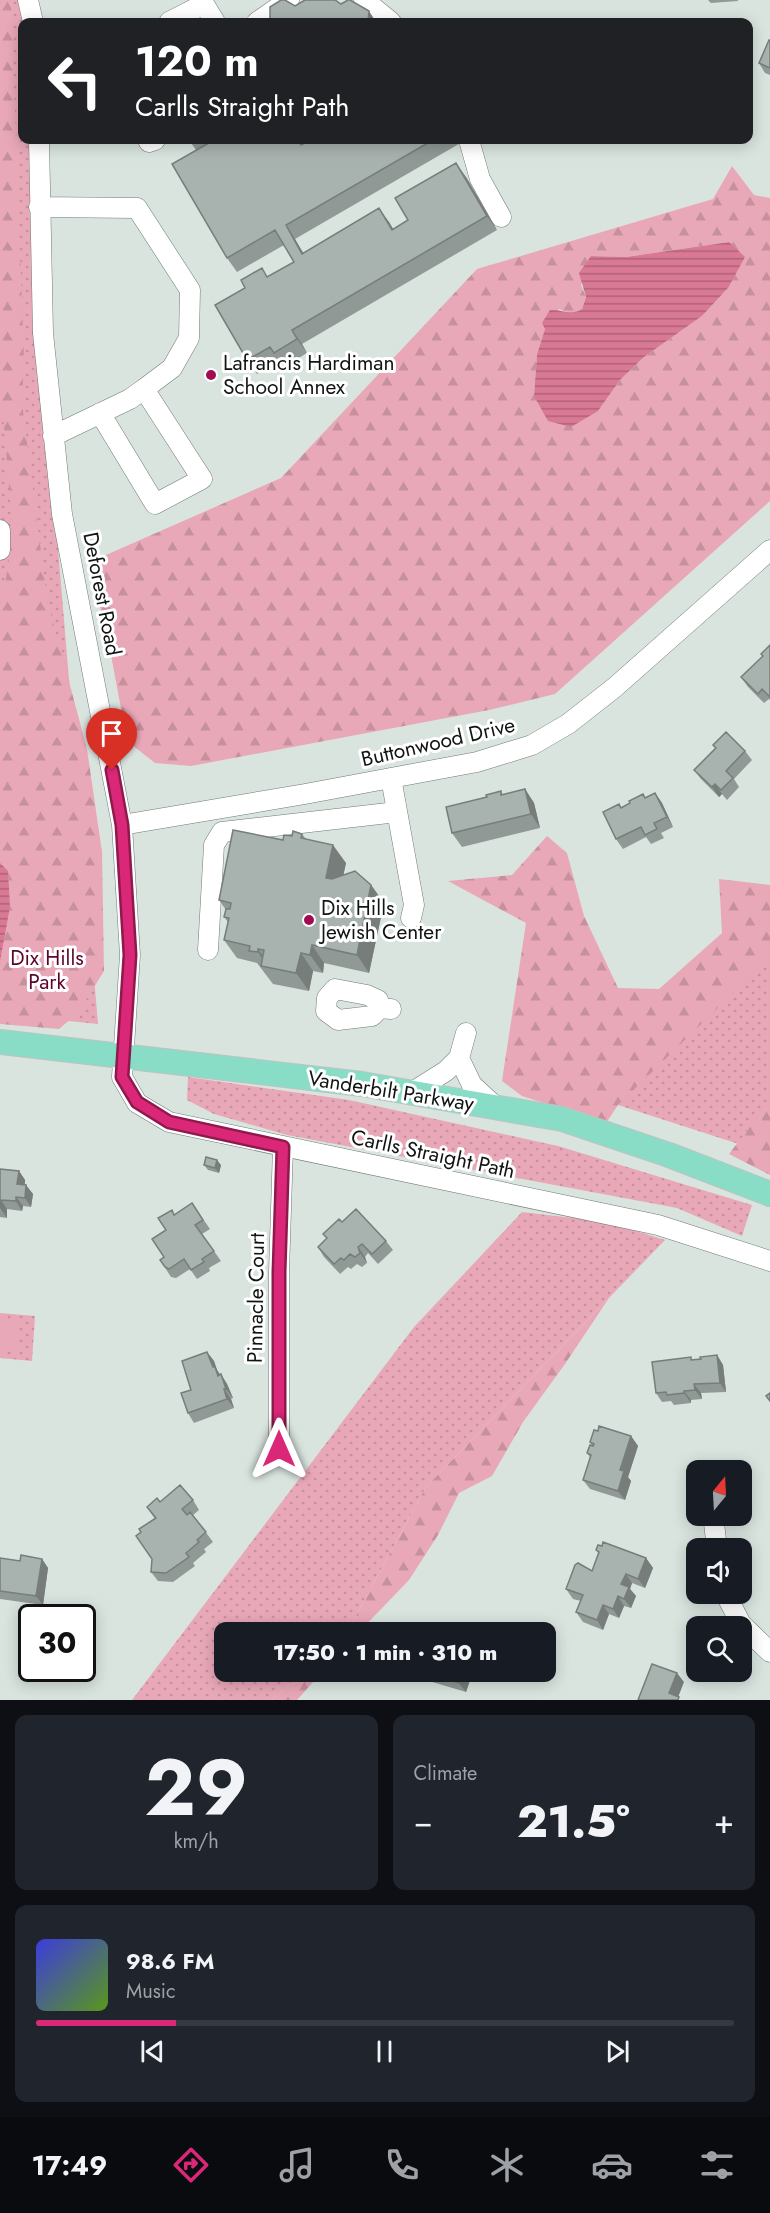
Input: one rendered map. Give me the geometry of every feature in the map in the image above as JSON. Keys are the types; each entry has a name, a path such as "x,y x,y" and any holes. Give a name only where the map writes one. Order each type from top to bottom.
{"main road":[{"name":"Vanderbilt Parkway","path":"0,1042 362,1084 562,1119 669,1155 770,1194"}],"street":[{"path":"28,0 32,18"},
{"path":"263,18 289,0"},
{"path":"364,0 386,18"},
{"path":"177,18 204,4 213,18"},
{"name":"Deforest Road","path":"39,144 43,333 62,514 122,825 130,955 125,1056"},
{"path":"470,144 480,179 501,217"},
{"path":"39,207 137,208 190,290 189,338 172,368 130,399 53,436"},
{"path":"100,413 154,504 202,479 144,389"},
{"path":"0,530 0,550"},
{"name":"Buttonwood Drive","path":"122,825 391,778 488,759 532,745 568,724 614,688 770,550"},
{"path":"391,778 414,905 411,918"},
{"path":"208,950 214,845 222,832 397,812"},
{"path":"411,1093 446,1071 459,1058 466,1033"},
{"name":"Carlls Straight Path","path":"125,1056 122,1077 137,1102 169,1122 658,1226 770,1261"},
{"path":"459,1058 472,1085 497,1108"},
{"name":"Pinnacle Court","path":"279,1449 279,1272 283,1147"},
{"path":"731,1604 741,1624 770,1652"}],"green space":[{"name":"Dix Hills Park","path":"0,0 26,0 27,18 18,18 18,144 34,144 54,501 98,1024 0,1014"},
{"name":"Dix Hills Park","path":"0,0 11,0 24,360 22,403 47,599 87,749 102,852 104,971 78,1013 59,1029 0,1024 0,961 10,907 8,871 0,863 0,584 5,584 13,535 3,414 0,413"},
{"path":"732,166 754,195 770,198 770,501 555,694 489,710 191,766 155,763 127,741 90,562 281,478 477,269 713,199","holes":["729,242 728,288 702,316 644,357 620,380 598,411 534,396 537,354 545,329 559,309 571,312 582,309 586,297 581,285 591,256 626,257"]},
{"path":"547,836 567,853 584,916 618,988 659,989 722,933 719,879 770,885 770,957 618,1105 606,1123 522,1096 502,1081 526,923 448,881 512,875"},
{"path":"770,936 770,1124 748,1147 618,1105"},
{"path":"188,1077 349,1100 558,1146 752,1205 742,1236 677,1208 287,1135 214,1114 187,1100"},
{"path":"770,1105 770,1175 729,1154"},
{"path":"522,1212 607,1222 665,1240 426,1487 352,1622 214,1622 214,1682 292,1682 272,1700 132,1700 414,1327"},
{"path":"609,1298 523,1422 492,1476 459,1493 438,1535 409,1580 369,1622 352,1622 426,1487"},
{"path":"0,1313 35,1316 32,1361 0,1358"},
{"path":"0,1321 20,1322 18,1349 0,1348"},
{"path":"292,1682 313,1682 297,1700 272,1700"}],"shaded area":[{"path":"729,242 745,257 728,288 702,316 644,357 620,380 598,411 571,427 548,421 534,396 537,354 545,329 542,323 550,310 570,312 582,309 586,297 579,273 591,256 626,257"},
{"path":"0,863 8,871 10,907 0,961"}],"building":[{"path":"281,0 295,6 305,0 335,0 341,4 350,0 369,11 368,18 270,18 270,7"},
{"path":"770,40 770,68 759,63"},
{"path":"207,144 426,144 286,225 302,254 379,208 392,230 408,220 395,198 456,163 487,216 292,330 297,339 274,353 270,347 247,360 215,305 245,288 241,280 262,268 267,277 294,262 275,230 227,258 172,164"},
{"path":"770,645 770,697 762,689 758,694 741,677 763,656 761,654"},
{"path":"726,732 745,751 726,771 733,778 721,790 715,784 712,787 694,770 716,748 713,745"},
{"path":"525,789 531,814 452,833 446,807 487,797 486,795 501,791 501,795"},
{"path":"655,793 667,817 654,823 657,829 645,835 641,827 616,839 603,812 619,804 621,808 643,794 645,798"},
{"name":"Dix Hills Jewish Center","path":"233,830 283,840 284,835 292,836 293,831 302,834 301,838 333,845 326,878 332,879 355,871 371,885 357,955 312,945 310,955 301,953 296,973 261,966 264,950 249,951 250,946 224,940 229,918 224,917 231,903 219,900"},
{"path":"206,1157 217,1160 215,1168 204,1165"},
{"path":"0,1169 19,1171 17,1184 26,1185 25,1198 16,1197 16,1201 1,1200 0,1208"},
{"path":"192,1203 203,1220 195,1225 214,1251 202,1259 204,1262 191,1270 184,1259 169,1269 160,1260 164,1257 152,1239 166,1230 158,1218 172,1210 174,1215"},
{"path":"356,1209 386,1241 372,1254 362,1244 358,1247 360,1253 355,1257 350,1254 344,1260 341,1258 334,1264 318,1247 327,1238 323,1234 339,1219 342,1222"},
{"path":"207,1352 218,1376 221,1374 227,1399 188,1413 181,1393 191,1390 182,1361"},
{"path":"717,1355 720,1383 694,1384 695,1390 684,1391 684,1393 667,1395 666,1392 656,1393 652,1362 691,1357 691,1360 701,1359 700,1357"},
{"path":"599,1426 631,1436 620,1470 624,1471 618,1491 583,1480 591,1455 587,1453 590,1445 594,1444 590,1442 594,1430 598,1431"},
{"path":"180,1485 193,1500 182,1509 187,1515 190,1512 206,1532 197,1540 199,1542 186,1553 189,1557 166,1573 151,1572 152,1559 136,1536 141,1532 139,1529 156,1518 147,1507 157,1498 160,1502"},
{"path":"603,1542 646,1558 638,1579 626,1574 621,1584 629,1587 624,1599 618,1596 613,1609 603,1605 597,1620 576,1612 583,1595 566,1589 575,1565 578,1563 592,1571 599,1552 596,1550 598,1545 602,1546"},
{"path":"21,1555 42,1559 36,1596 0,1591 0,1558 20,1561"},
{"path":"652,1664 677,1673 669,1693 679,1697 678,1700 638,1700"}],"place":[{"name":"Lafrancis Hardiman School Annex","path":"211,375"},
{"name":"Dix Hills Jewish Center","path":"309,920"}],"route":[{"path":"112,770 122,825 128,889 130,955 122,1077 137,1102 169,1122 283,1147 279,1272 279,1449"}]}
